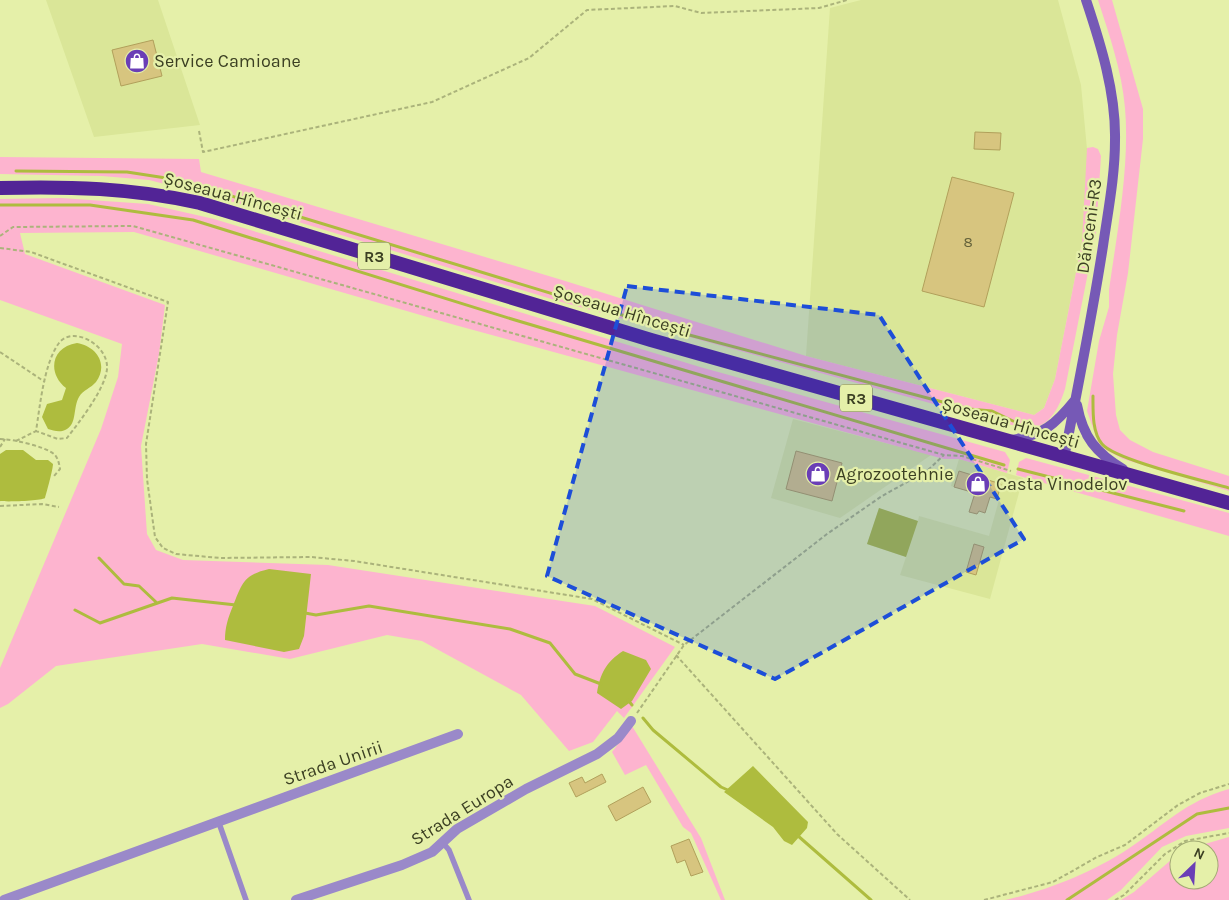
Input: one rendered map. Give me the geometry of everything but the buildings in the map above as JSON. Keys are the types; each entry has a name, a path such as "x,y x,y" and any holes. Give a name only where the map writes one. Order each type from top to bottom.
{"highway":[{"name":"Șoseaua Hîncești","path":"0,188 95,187 144,192 200,203 651,340 1229,503"}],"main road":[{"name":"Dănceni-R3","path":"1064,458 1076,400 1111,191 1116,140 1112,99 1103,52 1086,0"},
{"path":"1005,441 1026,438 1050,427 1076,400"},
{"path":"1076,400 1082,424 1091,444 1105,458 1137,478"}],"street":[{"name":"Strada Europa","path":"296,900 402,865 432,852 456,829 526,789 596,754 618,738 631,721"},
{"name":"Strada Unirii","path":"4,900 219,823 296,792 376,766 458,734"}],"lane":[{"path":"219,823 246,900"},
{"path":"443,843 449,850 469,900"}],"path":[{"path":"199,131 203,152 432,102 529,58 587,10 676,6 701,13 819,8 847,0"},
{"path":"0,236 13,227 133,226 944,455 962,456 1011,471"},
{"path":"0,248 31,252 168,302 146,444 147,478 155,537 163,548 176,554 220,558 311,557 354,561 592,599 684,645"},
{"path":"16,441 36,431 58,439 67,438 104,382 107,367 104,353 98,345 83,338 69,337 61,341 53,352 36,431"},
{"path":"0,352 46,382"},
{"path":"0,439 16,441 54,454 59,461 60,469 54,476"},
{"path":"0,447 5,439"},
{"path":"631,721 684,645 826,534 882,496 927,471 944,455"},
{"path":"0,506 42,504 59,506"},
{"path":"676,656 837,834 910,900"},
{"path":"984,900 1053,882 1097,857 1125,845 1193,797 1229,784"},
{"path":"1115,900 1124,895 1165,854 1185,841 1229,833"}],"highlighted area":[{"path":"627,286 879,315 1024,539 775,679 547,576"}],"shaded area":[{"name":"Service Camioane","path":"46,0 158,0 200,125 94,137"},
{"path":"861,0 1058,0 1081,85 1088,160 1082,242 1055,379 1044,408 1034,415 806,356 830,8"},
{"path":"1098,0 1112,0 1143,109 1143,139 1128,273 1117,335 1113,374 1116,415 1120,430 1130,440 1153,452 1229,476 1229,491 1123,459 1106,450 1098,442 1087,411 1099,341 1109,307 1109,290 1122,199 1126,152 1125,108 1121,80"},
{"path":"1093,147 1098,149 1101,156 1096,232 1065,389 1051,417 1043,424 1033,427 1010,425 558,301 223,199 149,180 102,176 0,174 0,157 199,159 201,172 562,280 806,356 1034,415 1044,408 1055,379 1082,242 1087,148"},
{"path":"61,198 148,204 214,219 700,367 1005,452 1010,460 1007,473 959,459 944,459 455,325 134,232 20,233 25,254 165,305 159,354 141,446 147,534 156,550 183,560 328,565 595,606 675,647 624,718 617,711 593,742 569,751 521,695 422,641 387,635 290,659 202,644 56,666 8,704 0,708 0,668 101,429 118,377 122,344 0,300 0,199"},
{"path":"77,343 95,352 101,363 100,375 96,382 79,397 74,419 70,426 60,431 48,429 42,417 47,404 62,400 66,388 60,382 54,368 57,355 68,345"},
{"name":"Agrozootehnie","path":"793,419 931,455 840,518 771,498"},
{"path":"6,450 23,450 36,460 48,460 53,464 45,498 30,501 0,501 0,454"},
{"path":"1026,458 1229,513 1229,536 1016,475 1019,462"},
{"path":"959,459 1023,478 990,599 900,575 906,557 867,544 879,508 918,521 919,516 989,536 999,500 951,486"},
{"path":"879,508 918,521 906,557 867,544"},
{"path":"269,569 311,574 304,636 299,649 284,652 225,640 228,619 241,586 254,574"},
{"path":"623,651 646,660 651,669 632,701 621,709 597,693 600,680 608,664"},
{"path":"632,726 701,838 725,900 721,900 691,833 683,827 646,765 625,775 612,752"},
{"path":"753,766 808,822 807,828 792,845 784,841 773,827 724,792"},
{"path":"1229,789 1229,828 1186,836 1177,840 1169,840 1169,844 1162,847 1121,890 1107,900 1005,900 1053,886 1085,873 1128,849 1187,807 1213,794"},
{"path":"1229,837 1229,900 1121,900 1134,892 1169,862 1169,890 1219,890 1219,840"}],"waterway":[{"path":"16,171 127,172 179,180 678,332 969,409 992,411 1013,421"},
{"path":"0,205 90,205 193,220 515,320 1004,465"},
{"path":"1093,396 1096,434 1102,444 1110,450 1142,463 1229,488"},
{"path":"1018,469 1184,511"},
{"path":"99,558 124,584 139,586 157,603"},
{"path":"75,610 100,623 172,598 236,605"},
{"path":"305,613 316,615 369,606 510,629 550,643 575,674 601,684"},
{"path":"628,700 632,705"},
{"path":"643,718 653,730 721,787 730,791"},
{"path":"1067,900 1197,814 1229,808"},
{"path":"797,835 871,900"}],"place":[{"name":"Service Camioane","path":"137,61"},
{"name":"Agrozootehnie","path":"818,474"},
{"name":"Casta Vinodelov","path":"978,484"}]}
